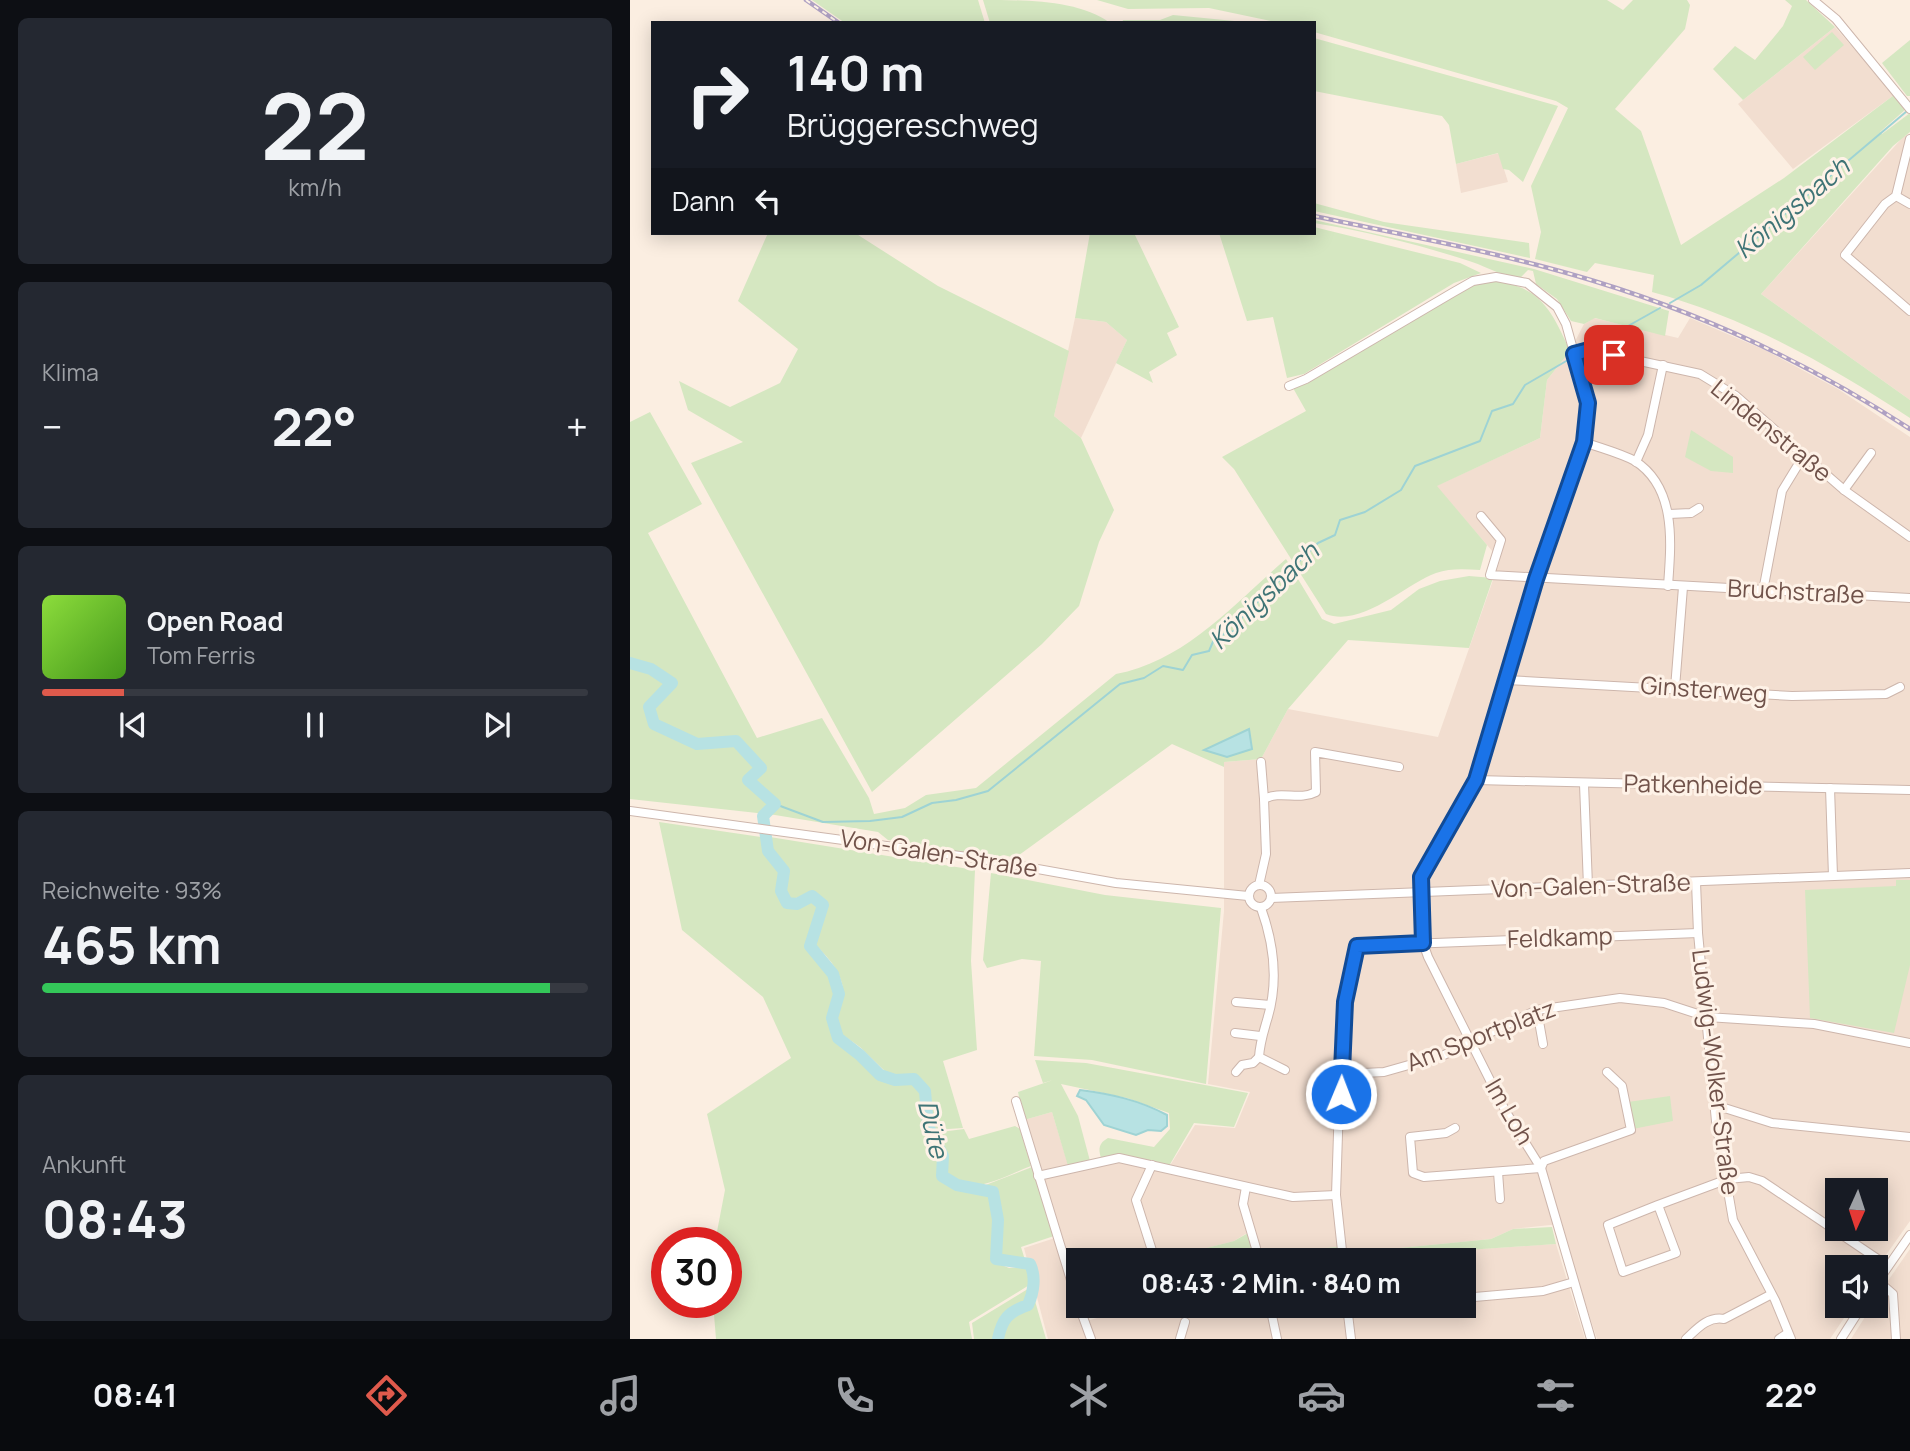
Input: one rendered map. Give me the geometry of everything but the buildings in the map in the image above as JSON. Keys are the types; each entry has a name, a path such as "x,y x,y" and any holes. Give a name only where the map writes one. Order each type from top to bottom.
{"street":[{"path":"1813,0 1851,36 1910,109"},
{"path":"1910,139 1896,196 1885,204 1845,255 1910,310"},
{"path":"1896,196 1910,204"},
{"path":"1289,386 1452,293 1486,277 1527,284 1557,307 1588,403 1584,442 1536,579 1476,780 1421,877 1420,891"},
{"name":"Lindenstraße","path":"1574,354 1589,350 1700,374 1736,396 1844,490 1910,537"},
{"path":"1636,462 1648,435 1663,365"},
{"path":"1584,442 1636,462 1656,483 1669,514 1668,586"},
{"name":"Lindenstraße","path":"1844,490 1871,453"},
{"path":"1763,591 1782,491 1804,455"},
{"path":"1669,514 1691,513 1699,508"},
{"name":"Bruchstraße","path":"1481,516 1501,540 1490,575 1910,598"},
{"path":"1675,688 1683,587"},
{"name":"Ginsterweg","path":"1507,680 1847,696 1886,694 1900,687"},
{"path":"1264,799 1272,795 1306,797 1316,792 1315,752 1399,767"},
{"path":"1259,885 1266,853 1261,762"},
{"name":"Patkenheide","path":"1476,780 1910,790"},
{"path":"1584,784 1588,886"},
{"path":"1830,788 1833,876"},
{"name":"Von-Galen-Straße","path":"630,811 757,826 982,859 1116,883 1248,896"},
{"name":"Von-Galen-Straße","path":"1271,898 1910,873"},
{"name":"Ludwig-Wolker-Straße","path":"1696,882 1698,933 1716,1121 1733,1220 1789,1336 1779,1339"},
{"path":"1236,1072 1242,1065 1253,1063 1259,1057 1260,1036 1270,1005 1275,951 1261,908 1251,903 1248,896 1254,887 1259,885 1266,886 1271,898 1261,908"},
{"name":"Im Loh","path":"1420,891 1423,943 1469,1041 1541,1168 1591,1339"},
{"name":"Feldkamp","path":"1342,1074 1345,1002 1357,946 1698,933"},
{"name":"Am Sportplatz","path":"1342,1074 1384,1072 1444,1055 1537,1010 1620,998 1664,1003 1707,1017 1814,1024 1910,1042"},
{"path":"1236,1002 1270,1005"},
{"path":"1537,1010 1543,1044"},
{"path":"1235,1033 1260,1036"},
{"path":"1259,1057 1284,1070"},
{"path":"1455,1128 1446,1133 1410,1137 1413,1173 1424,1177 1541,1168 1544,1161 1631,1130 1622,1086 1607,1072"},
{"path":"1342,1074 1336,1195 1342,1248"},
{"path":"1016,1101 1066,1266"},
{"path":"1715,1105 1772,1123 1910,1136"},
{"path":"1038,1176 1119,1158 1293,1197 1336,1195"},
{"path":"1151,1248 1136,1200 1152,1165"},
{"path":"1498,1172 1500,1199"},
{"path":"1658,1205 1676,1253 1623,1272 1608,1225 1658,1205 1728,1179 1749,1177 1762,1181 1872,1255"},
{"path":"1246,1187 1243,1204 1256,1248"},
{"path":"1888,1266 1910,1235"},
{"path":"1476,1297 1543,1291 1574,1282"},
{"path":"1888,1291 1893,1294 1896,1339"},
{"path":"1686,1339 1693,1330 1716,1317 1724,1319 1770,1295"},
{"path":"1083,1318 1091,1339"},
{"path":"1273,1318 1277,1339"},
{"path":"1348,1318 1351,1339"},
{"path":"1841,1339 1854,1318"},
{"path":"1181,1339 1185,1322"}],"shaded area":[{"path":"1835,27 1894,95 1793,169 1738,104"},
{"path":"1904,136 1910,136 1910,400 1761,294"},
{"path":"1499,153 1508,182 1461,193 1456,164"},
{"path":"1075,318 1106,322 1127,340 1081,438 1054,416"},
{"path":"1594,318 1678,338 1690,318 1765,350 1838,389 1910,437 1910,1221 1886,1255 1825,1255 1825,1318 1844,1318 1830,1339 1597,1339 1560,1224 1513,1229 1491,1239 1400,1248 1252,1248 1247,1233 1234,1241 1207,1248 1066,1248 1066,1257 1024,1120 1052,1112 1070,1171 1119,1161 1166,1172 1195,1125 1235,1128 1250,1092 1208,1084 1224,911 1224,762 1261,759 1288,709 1438,737 1500,560 1436,486 1540,438 1547,380 1570,351 1584,324"},
{"path":"1055,1238 1066,1271 1066,1318 1082,1318 1089,1339 1048,1339 1024,1248"},
{"path":"1556,1244 1585,1339 1094,1339 1086,1321 1097,1318 1476,1318 1476,1249"},
{"path":"1910,1249 1910,1339 1851,1339 1864,1318 1888,1318 1888,1281"}],"green space":[{"path":"812,0 978,0 984,21 842,21"},
{"path":"983,0 1051,3 1083,10 1107,21 989,21"},
{"path":"1097,0 1607,0 1623,10 1633,0 1687,0 1690,5 1685,29 1615,109 1641,131 1681,245 1784,178 1894,95 1906,109 1880,132 1882,134 1910,113 1910,132 1893,146 1761,294 1910,400 1910,418 1818,362 1754,329 1652,292 1654,275 1595,263 1587,272 1535,259 1541,232 1531,186 1568,108 1556,101 1316,33 1316,21 1271,21 1209,8 1128,9"},
{"path":"1785,0 1806,0 1835,27 1743,100 1713,69 1735,46 1755,60 1783,26 1792,6"},
{"path":"1173,15 1234,21 1123,21 1160,20"},
{"path":"1832,32 1844,45 1815,70 1803,57"},
{"path":"1316,39 1558,106 1523,182 1509,170 1503,169 1498,153 1456,164 1449,125 1442,116 1316,91"},
{"path":"1910,40 1910,96 1907,96 1882,63"},
{"path":"1316,204 1384,222 1529,243 1530,258 1316,211"},
{"path":"1316,220 1534,269 1669,311 1665,336 1595,318 1584,324 1571,321 1557,299 1536,284 1533,271 1528,270 1519,279 1471,261 1371,234 1316,223"},
{"path":"1316,227 1460,263 1481,273 1454,283 1304,374 1287,378 1273,317 1247,321 1220,235 1316,235"},
{"path":"767,235 858,235 938,286 1069,351 1054,416 1081,438 1114,510 1099,542 1079,606 1042,644 872,792 691,463 743,442 688,410 679,381 730,407 780,383 798,349 738,301"},
{"path":"1090,235 1135,235 1179,327 1167,333 1177,355 1149,372 1153,383 1116,363 1127,340 1106,322 1075,318"},
{"path":"1487,281 1519,287 1541,301 1570,351 1547,380 1540,438 1437,486 1487,545 1480,570 1441,571 1368,610 1340,617 1326,614 1234,469 1222,457 1306,411 1293,388 1473,286"},
{"path":"650,412 702,504 648,533 757,738 822,718 869,798 874,814 905,808 926,795 976,788 1116,674 1141,667 1186,644 1228,612 1286,559 1322,619 1334,624 1391,610 1419,589 1440,581 1469,576 1493,578 1469,648 1348,640 1288,709 1261,759 1224,762 1224,767 1172,744 1015,858 1004,855 993,858 888,840 878,832 775,815 630,799 630,422"},
{"path":"1691,430 1733,457 1733,473 1711,471 1685,457"},
{"path":"659,822 761,837 763,853 781,872 777,893 785,908 798,909 812,902 818,906 806,947 826,971 835,994 827,1017 834,1041 858,1059 876,1078 892,1083 911,1083 922,1093 924,1128 940,1156 940,1179 956,1189 990,1194 995,1221 992,1261 1009,1268 1027,1267 1031,1284 969,1322 972,1339 716,1339 714,1318 742,1318 742,1227 718,1227 725,1190 707,1114 791,1058 763,997 682,930"},
{"path":"770,837 975,870 971,961 977,1050 943,1061 963,1128 934,1130 931,1124 930,1090 916,1074 888,1074 860,1047 840,1033 838,1016 843,995 841,981 830,960 814,944 828,905 813,892 790,900 785,891 787,869 770,849"},
{"path":"991,873 1105,895 1221,908 1206,1084 1092,1060 1034,1056 1041,961 1022,959 987,968 983,960"},
{"path":"1896,880 1910,880 1910,965 1894,1033 1810,1018 1805,890 1896,886"},
{"path":"1035,1060 1086,1063 1248,1093 1234,1127 1194,1123 1169,1166 1101,1158 1100,1149 1101,1144 1108,1138 1154,1147 1170,1129 1169,1113 1127,1098 1061,1084 1078,1116 1090,1161 1068,1166 1052,1112 1024,1120 1018,1092 1053,1080 1043,1083"},
{"path":"1670,1096 1673,1121 1633,1129 1628,1102"},
{"path":"1015,1126 1020,1129 1031,1166 977,1185 954,1182 942,1176 943,1156 933,1133 964,1129 969,1139"},
{"path":"1032,1167 1054,1236 1021,1247 1025,1260 999,1256 1002,1219 996,1189 983,1186"},
{"path":"1552,1227 1556,1244 1476,1249 1400,1248 1491,1239 1513,1229"},
{"path":"1248,1233 1252,1248 1206,1248 1234,1241"},
{"path":"1031,1287 1046,1339 974,1339 972,1323"}],"water":[{"path":"1249,729 1252,749 1227,757 1204,750"},
{"path":"1080,1090 1146,1105 1167,1115 1167,1126 1161,1131 1148,1130 1136,1135 1104,1125 1086,1100 1077,1096"}],"waterway":[{"name":"Königsbach","path":"1670,303 1701,285 1907,111"},
{"name":"Königsbach","path":"1596,344 1660,308"},
{"name":"Königsbach","path":"775,804 823,822 870,821 902,817 932,803 988,791 1120,684 1144,678 1163,666 1183,670 1192,655 1209,651 1215,637 1234,631 1243,616 1318,543 1335,535 1340,520 1365,512 1401,490 1415,466 1480,441 1492,411 1513,404 1525,385 1568,360"},
{"name":"Düte","path":"630,663 651,669 672,683 649,707 654,724 697,744 736,741 761,768 748,780 775,804 763,816 768,851 784,871 781,891 787,903 797,904 812,896 823,905 810,946 833,974 839,994 832,1018 838,1038 880,1075 895,1080 914,1079 925,1091 928,1126 943,1156 942,1176 957,1185 993,1192 998,1220 996,1259 1030,1264 1034,1279 1028,1305 1015,1310 1007,1317 998,1339"}],"railway":[{"path":"806,0 836,21"},
{"path":"1316,216 1525,262 1636,294 1717,326 1796,363 1910,429"}],"route":[{"path":"1341,1094 1341,1042 1345,1002 1357,946 1423,943 1421,877 1476,780 1536,579 1584,442 1588,403 1574,354 1589,350 1614,355"}]}
